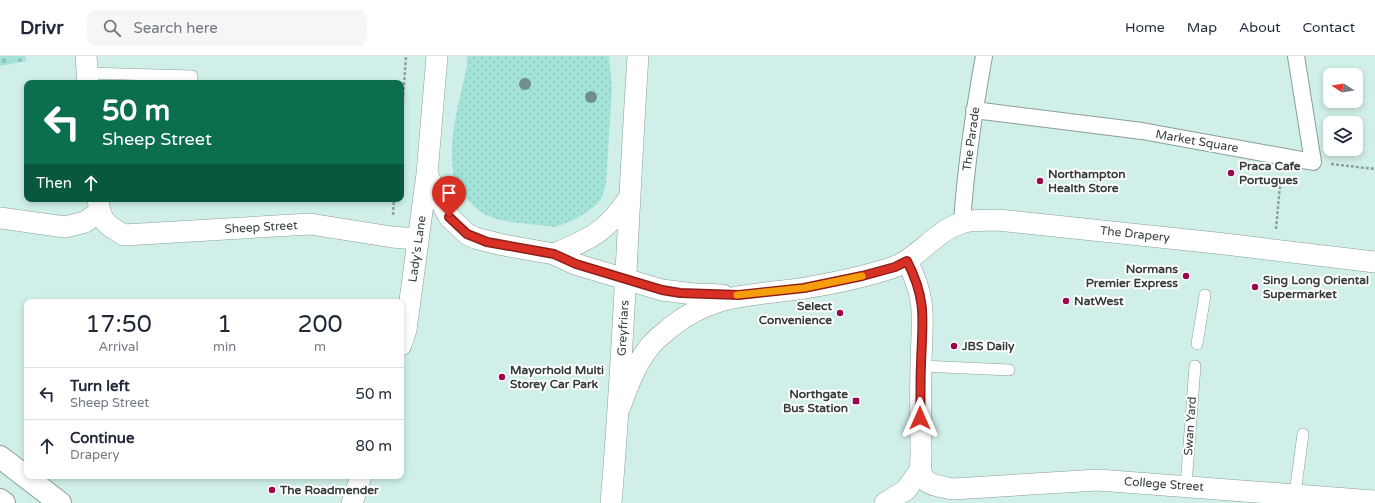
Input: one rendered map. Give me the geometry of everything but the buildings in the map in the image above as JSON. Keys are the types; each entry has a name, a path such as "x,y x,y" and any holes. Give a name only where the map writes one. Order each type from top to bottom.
{"highway":[{"path":"0,457 24,475"},
{"path":"29,479 60,503"},
{"path":"0,500 4,503"}],"street":[{"name":"Lady's Lane","path":"404,336 427,174 437,56"},
{"name":"Greyfriars","path":"611,503 620,407 629,198 638,56"},
{"name":"The Parade","path":"962,222 964,182 974,110 984,56"},
{"path":"1296,56 1313,162"},
{"name":"Market Square","path":"974,110 1142,131 1313,162"},
{"path":"427,174 449,217 467,234 487,242 554,254 576,264 662,290 694,294 739,295 839,282 895,267 907,261 917,280 924,319 921,366 922,458 920,470 906,497 885,503"},
{"path":"554,254 592,238 616,217 629,198"},
{"name":"Sheep Street","path":"0,218 65,227 85,222 102,212 124,235 310,224 392,237 417,239"},
{"name":"The Drapery","path":"907,261 928,242 962,222 998,220 1375,262"},
{"path":"620,407 636,366 651,345 677,322 692,312 709,304 739,295"},
{"name":"College Street","path":"920,470 923,479 935,486 953,489 1098,480 1186,486 1225,496 1375,501"},
{"path":"352,503 360,479"},
{"name":"College Street","path":"932,503 938,496 953,489"}],"lane":[{"path":"87,71 192,76 192,80"},
{"path":"1197,344 1206,295"},
{"path":"921,366 1009,370"},
{"name":"Swan Yard","path":"1186,486 1195,366"},
{"path":"1288,497 1304,434"}],"path":[{"path":"404,86 406,56"},
{"path":"1274,250 1282,157"},
{"path":"1313,162 1375,169"},
{"path":"394,202 392,212 395,221"}],"shaded area":[{"path":"0,56 1375,56 1375,503 0,503"}],"green space":[{"path":"0,56 25,56 26,61 0,66"},
{"path":"467,56 609,56 612,87 606,184 603,195 597,204 583,215 554,227 509,222 492,218 480,212 467,199 463,202 456,186 452,152 453,135 467,65"}],"slow traffic":[{"path":"737,295 804,288 839,282 862,276"}],"place":[{"name":"Praca Cafe Portugues","path":"1231,173"},
{"name":"Northampton Health Store","path":"1040,181"},
{"name":"Normans Premier Express","path":"1186,276"},
{"name":"Sing Long Oriental Supermarket","path":"1255,287"},
{"name":"NatWest","path":"1066,301"},
{"name":"Select Convenience","path":"840,313"},
{"name":"JBS Daily","path":"954,346"},
{"name":"Mayorhold Multi Storey Car Park","path":"502,377"},
{"name":"Northgate Bus Station","path":"856,401"},
{"name":"The Roadmender","path":"272,490"}],"route":[{"path":"449,217 467,234 487,242 554,254 576,264 662,290 680,293 739,295 804,288 839,282 862,276 895,267 907,261 917,280 924,319 920,418"}]}
